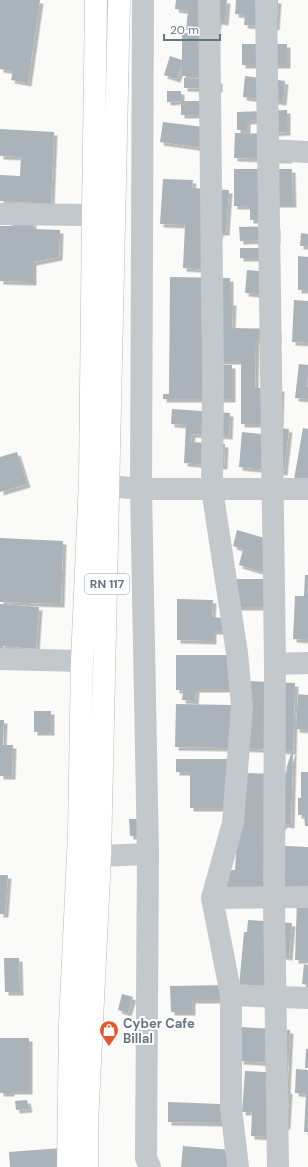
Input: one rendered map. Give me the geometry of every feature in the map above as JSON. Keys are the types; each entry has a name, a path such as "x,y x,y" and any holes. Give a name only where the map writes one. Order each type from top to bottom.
{"main road":[{"name":"RN 117","path":"68,1167 70,1024 79,834 82,661 90,480 92,215 96,0"},
{"name":"RN 117","path":"87,1167 86,1124 100,856 119,0"}],"street":[{"path":"143,0 141,489 148,854 146,1158 150,1167"},
{"path":"209,0 213,378 212,489 237,653 242,706 233,823 212,898 231,995 231,1108 238,1167"},
{"path":"266,0 275,664 274,898 278,1167"},
{"path":"268,150 308,152"},
{"path":"0,214 92,215"},
{"path":"109,486 141,489 308,489"},
{"path":"0,659 82,661"},
{"path":"275,664 308,663"},
{"path":"100,856 148,854"},
{"path":"212,898 308,897"},
{"path":"231,995 308,998"}],"building":[{"path":"0,0 40,0 28,83 11,80 13,71 0,69"},
{"path":"176,0 227,0 225,22 218,21 216,34 186,30 188,11 175,9"},
{"path":"236,0 278,0 276,27 244,25 245,15 235,14"},
{"path":"182,33 206,33 206,76 182,76 182,65 177,79 164,75 170,56 182,60"},
{"path":"242,44 287,44 287,65 242,65"},
{"path":"245,76 285,81 283,102 243,97"},
{"path":"184,78 219,80 219,89 184,88"},
{"path":"167,91 181,91 181,101 167,102"},
{"path":"181,101 215,101 216,115 181,115"},
{"path":"287,110 287,132 269,133 269,120 247,121 247,130 237,130 237,112"},
{"path":"163,122 212,128 209,149 160,142"},
{"path":"0,129 54,132 51,204 0,201 0,175 20,176 21,157 0,156"},
{"path":"235,133 274,134 289,160 234,158"},
{"path":"234,169 292,169 293,204 274,204 274,220 250,220 250,206 234,206"},
{"path":"163,179 193,180 192,188 229,190 226,232 220,232 210,270 183,268 185,225 160,224"},
{"path":"32,221 34,229 60,230 59,257 33,262 33,282 0,281 0,226 10,226"},
{"path":"277,226 277,240 240,241 239,227"},
{"path":"301,233 308,234 308,246 300,246"},
{"path":"240,248 270,248 270,258 240,258"},
{"path":"298,256 308,257 308,290 298,290"},
{"path":"247,270 269,272 267,295 245,293"},
{"path":"170,277 230,278 230,302 233,302 232,328 278,329 278,339 256,339 255,388 281,388 280,424 241,424 241,361 208,361 207,365 232,365 232,399 163,399 163,394 169,394"},
{"path":"294,300 308,301 308,343 292,342"},
{"path":"299,364 308,365 306,386 308,387 308,399 295,398"},
{"path":"172,409 230,413 229,436 192,434 191,442 225,444 224,466 184,463 186,425 171,424"},
{"path":"271,427 289,429 284,472 239,467 242,432 270,435"},
{"path":"303,428 308,429 308,494 292,491"},
{"path":"17,452 27,484 0,492 0,457"},
{"path":"237,530 275,541 266,573 239,565 243,549 233,546"},
{"path":"0,538 63,541 61,604 0,602"},
{"path":"305,575 308,575 308,640 293,639 295,596 304,596"},
{"path":"235,579 267,579 267,607 235,607"},
{"path":"177,599 213,600 212,617 222,618 222,631 213,631 213,641 177,640"},
{"path":"0,604 39,607 36,649 3,646 3,650 0,650"},
{"path":"176,655 233,655 233,689 196,689 195,701 182,700 183,690 176,690"},
{"path":"249,681 295,683 291,825 284,824 267,845 308,847 308,892 226,890 227,870 235,870 241,773 286,774 292,751 241,748"},
{"path":"298,694 308,695 308,730 296,729"},
{"path":"176,704 231,705 230,748 175,747"},
{"path":"34,711 51,711 51,732 34,732"},
{"path":"0,720 4,720 3,745 13,745 12,776 0,776"},
{"path":"176,759 230,759 230,808 190,808 190,772 176,772"},
{"path":"301,772 308,772 308,826 305,826 304,815 298,815 298,798 301,798"},
{"path":"129,819 143,819 143,836 130,836"},
{"path":"0,875 8,875 5,914 0,914"},
{"path":"297,900 308,900 308,960 295,960"},
{"path":"248,920 292,923 289,957 275,955 269,990 239,987 244,932 247,932"},
{"path":"4,958 19,958 20,992 5,992"},
{"path":"304,964 308,965 308,985 302,984"},
{"path":"225,985 225,1000 192,1000 192,1012 171,1012 170,986"},
{"path":"122,994 133,997 128,1013 118,1010"},
{"path":"242,1027 290,1030 287,1125 270,1137 251,1136 252,1112 242,1112 245,1071 284,1073 285,1064 240,1061"},
{"path":"0,1038 29,1038 29,1091 11,1091 11,1093 0,1093"},
{"path":"306,1049 308,1049 308,1068 305,1068"},
{"path":"296,1069 308,1070 308,1132 304,1132 306,1094 295,1093"},
{"path":"27,1100 29,1109 16,1110 15,1101"},
{"path":"168,1102 221,1104 221,1123 168,1122"},
{"path":"183,1146 231,1150 229,1167 181,1167"},
{"path":"62,1148 64,1167 10,1167 9,1152"}],"place":[{"name":"Cyber Cafe Billal","path":"109,1047"}]}
